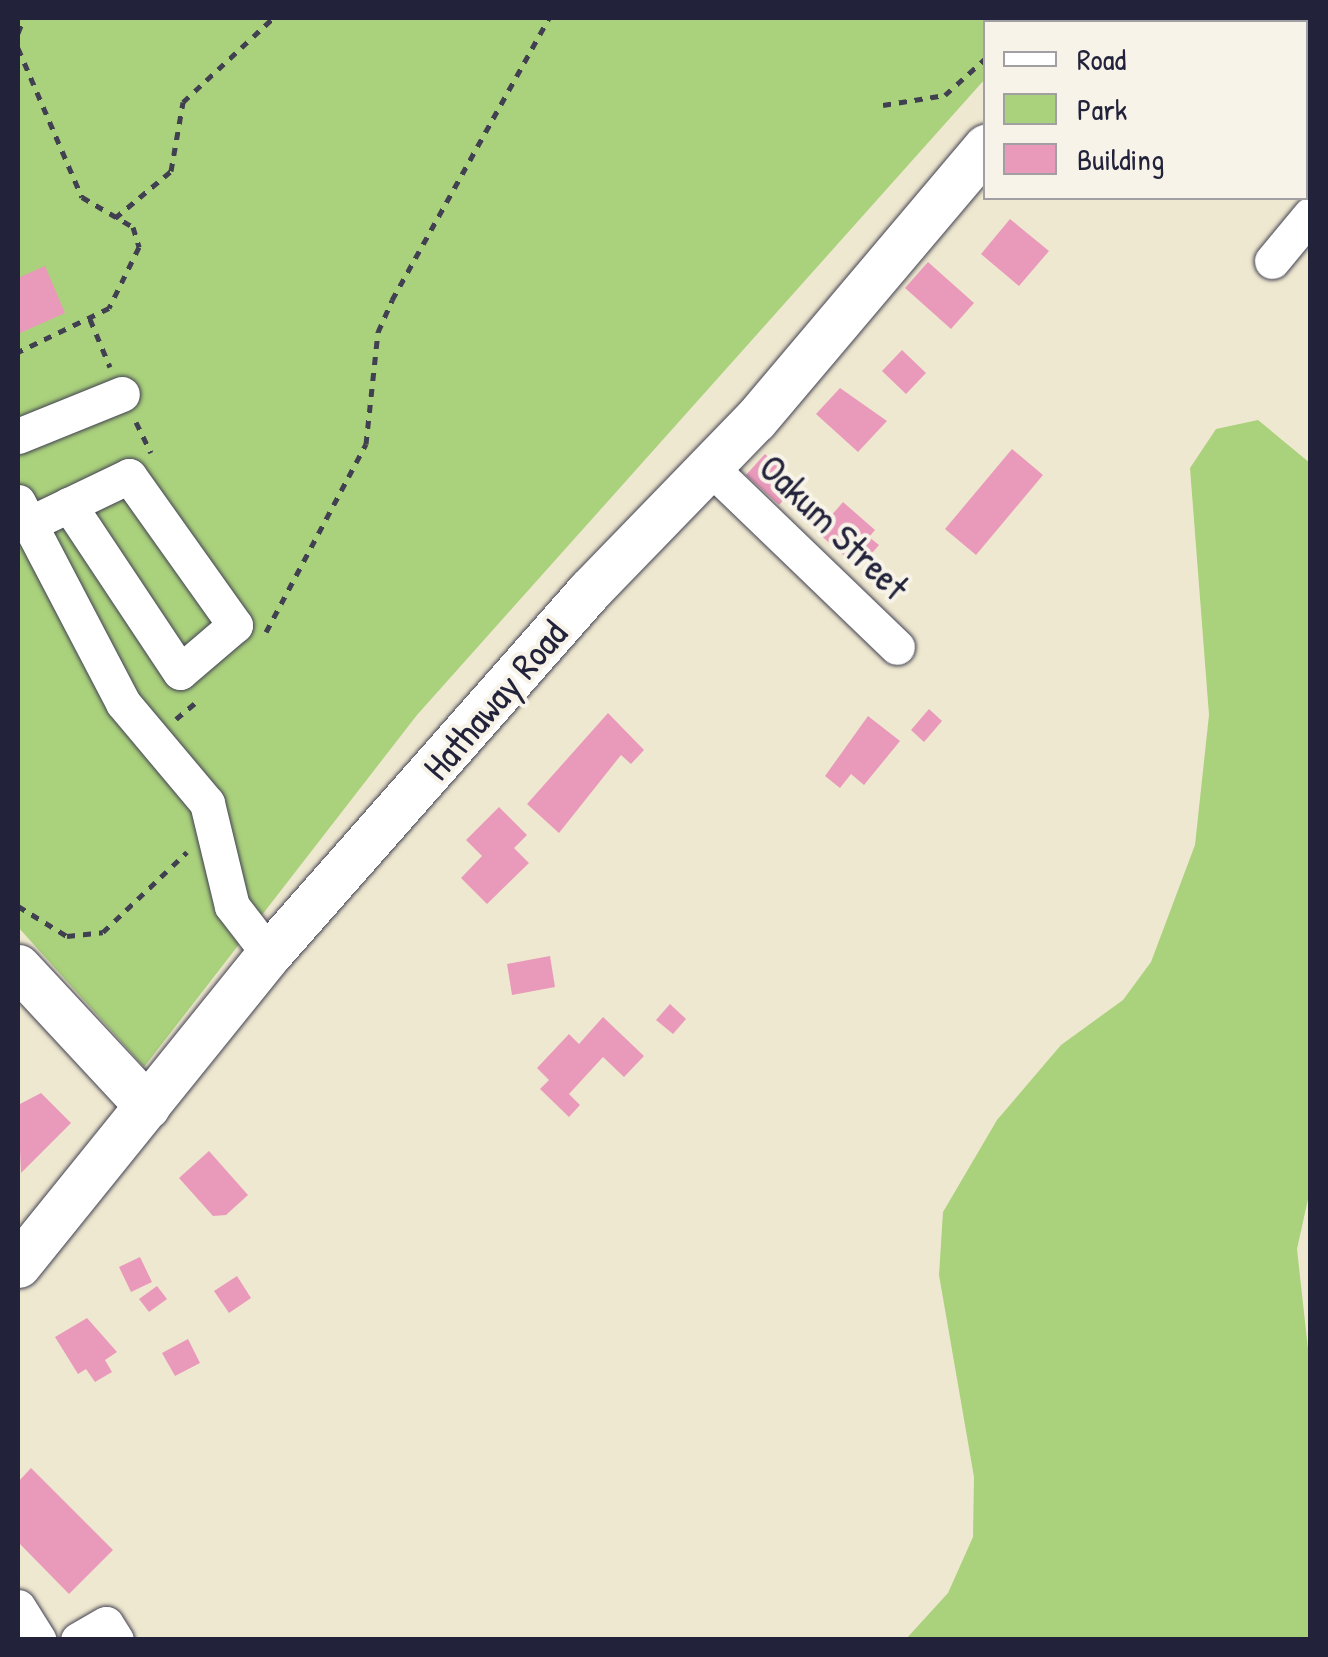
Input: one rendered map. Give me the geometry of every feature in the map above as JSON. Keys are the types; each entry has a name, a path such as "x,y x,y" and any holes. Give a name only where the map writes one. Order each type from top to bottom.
{"main road":[{"name":"Hathaway Road","path":"18,1265 269,954 590,590 711,468 983,151"},
{"path":"18,967 147,1106"}],"street":[{"path":"1272,261 1310,215"},
{"path":"18,436 122,394"},
{"name":"Oakum Street","path":"711,468 897,648"},
{"path":"70,505 180,672 235,624 129,476 70,505 23,513 123,703 154,736 211,815 232,906 269,954"},
{"path":"18,1607 39,1640"},
{"path":"78,1640 106,1624 116,1640"}],"path":[{"path":"18,32 24,18"},
{"path":"115,218 172,171 183,102 272,18"},
{"path":"260,640 366,444 378,332 392,300 549,18"},
{"path":"18,48 82,196 133,226 138,247 127,286 97,316 18,352"},
{"path":"883,104 945,95 983,61"},
{"path":"154,736 213,689"},
{"path":"18,906 67,936 103,932 172,875 211,815"}],"green space":[{"path":"18,18 1041,18 983,20 983,81 417,715 144,1067 18,927"},
{"path":"1258,420 1310,463 1310,1190 1297,1249 1310,1367 1310,1639 906,1639 948,1593 973,1537 974,1477 939,1275 943,1212 997,1120 1061,1045 1123,1000 1151,962 1195,845 1209,715 1190,468 1216,429"}],"building":[{"path":"1285,18 1310,18 1310,82 1308,20"},
{"path":"1010,219 1049,251 1019,286 981,254"},
{"path":"928,262 974,303 951,329 905,288"},
{"path":"45,266 65,313 18,334 18,278"},
{"path":"902,350 926,373 906,394 882,371"},
{"path":"840,388 887,421 858,452 816,414"},
{"path":"1012,449 1043,475 976,555 945,529"},
{"path":"765,454 798,484 779,505 746,475"},
{"path":"843,502 875,530 869,537 879,545 866,560 857,553 850,561 817,532"},
{"path":"929,709 942,721 924,742 911,730"},
{"path":"608,713 644,750 631,764 621,755 559,833 527,804"},
{"path":"868,716 900,741 864,785 851,774 840,788 825,776"},
{"path":"499,807 527,835 514,848 529,863 487,904 461,878 482,856 466,840"},
{"path":"550,956 555,987 512,995 507,964"},
{"path":"670,1004 686,1019 673,1034 656,1020"},
{"path":"603,1017 644,1056 624,1077 603,1057 569,1094 580,1105 569,1117 540,1089 549,1080 537,1068 569,1034 579,1044"},
{"path":"41,1093 71,1123 21,1173 18,1105"},
{"path":"209,1151 248,1195 226,1215 213,1216 179,1178"},
{"path":"140,1257 152,1282 131,1292 119,1267"},
{"path":"237,1276 251,1298 229,1313 214,1291"},
{"path":"157,1286 167,1299 149,1312 139,1299"},
{"path":"87,1318 117,1352 105,1360 112,1372 95,1382 86,1369 78,1374 55,1337"},
{"path":"188,1339 200,1363 175,1376 162,1353"},
{"path":"31,1468 113,1550 69,1594 18,1542 18,1482"}]}
